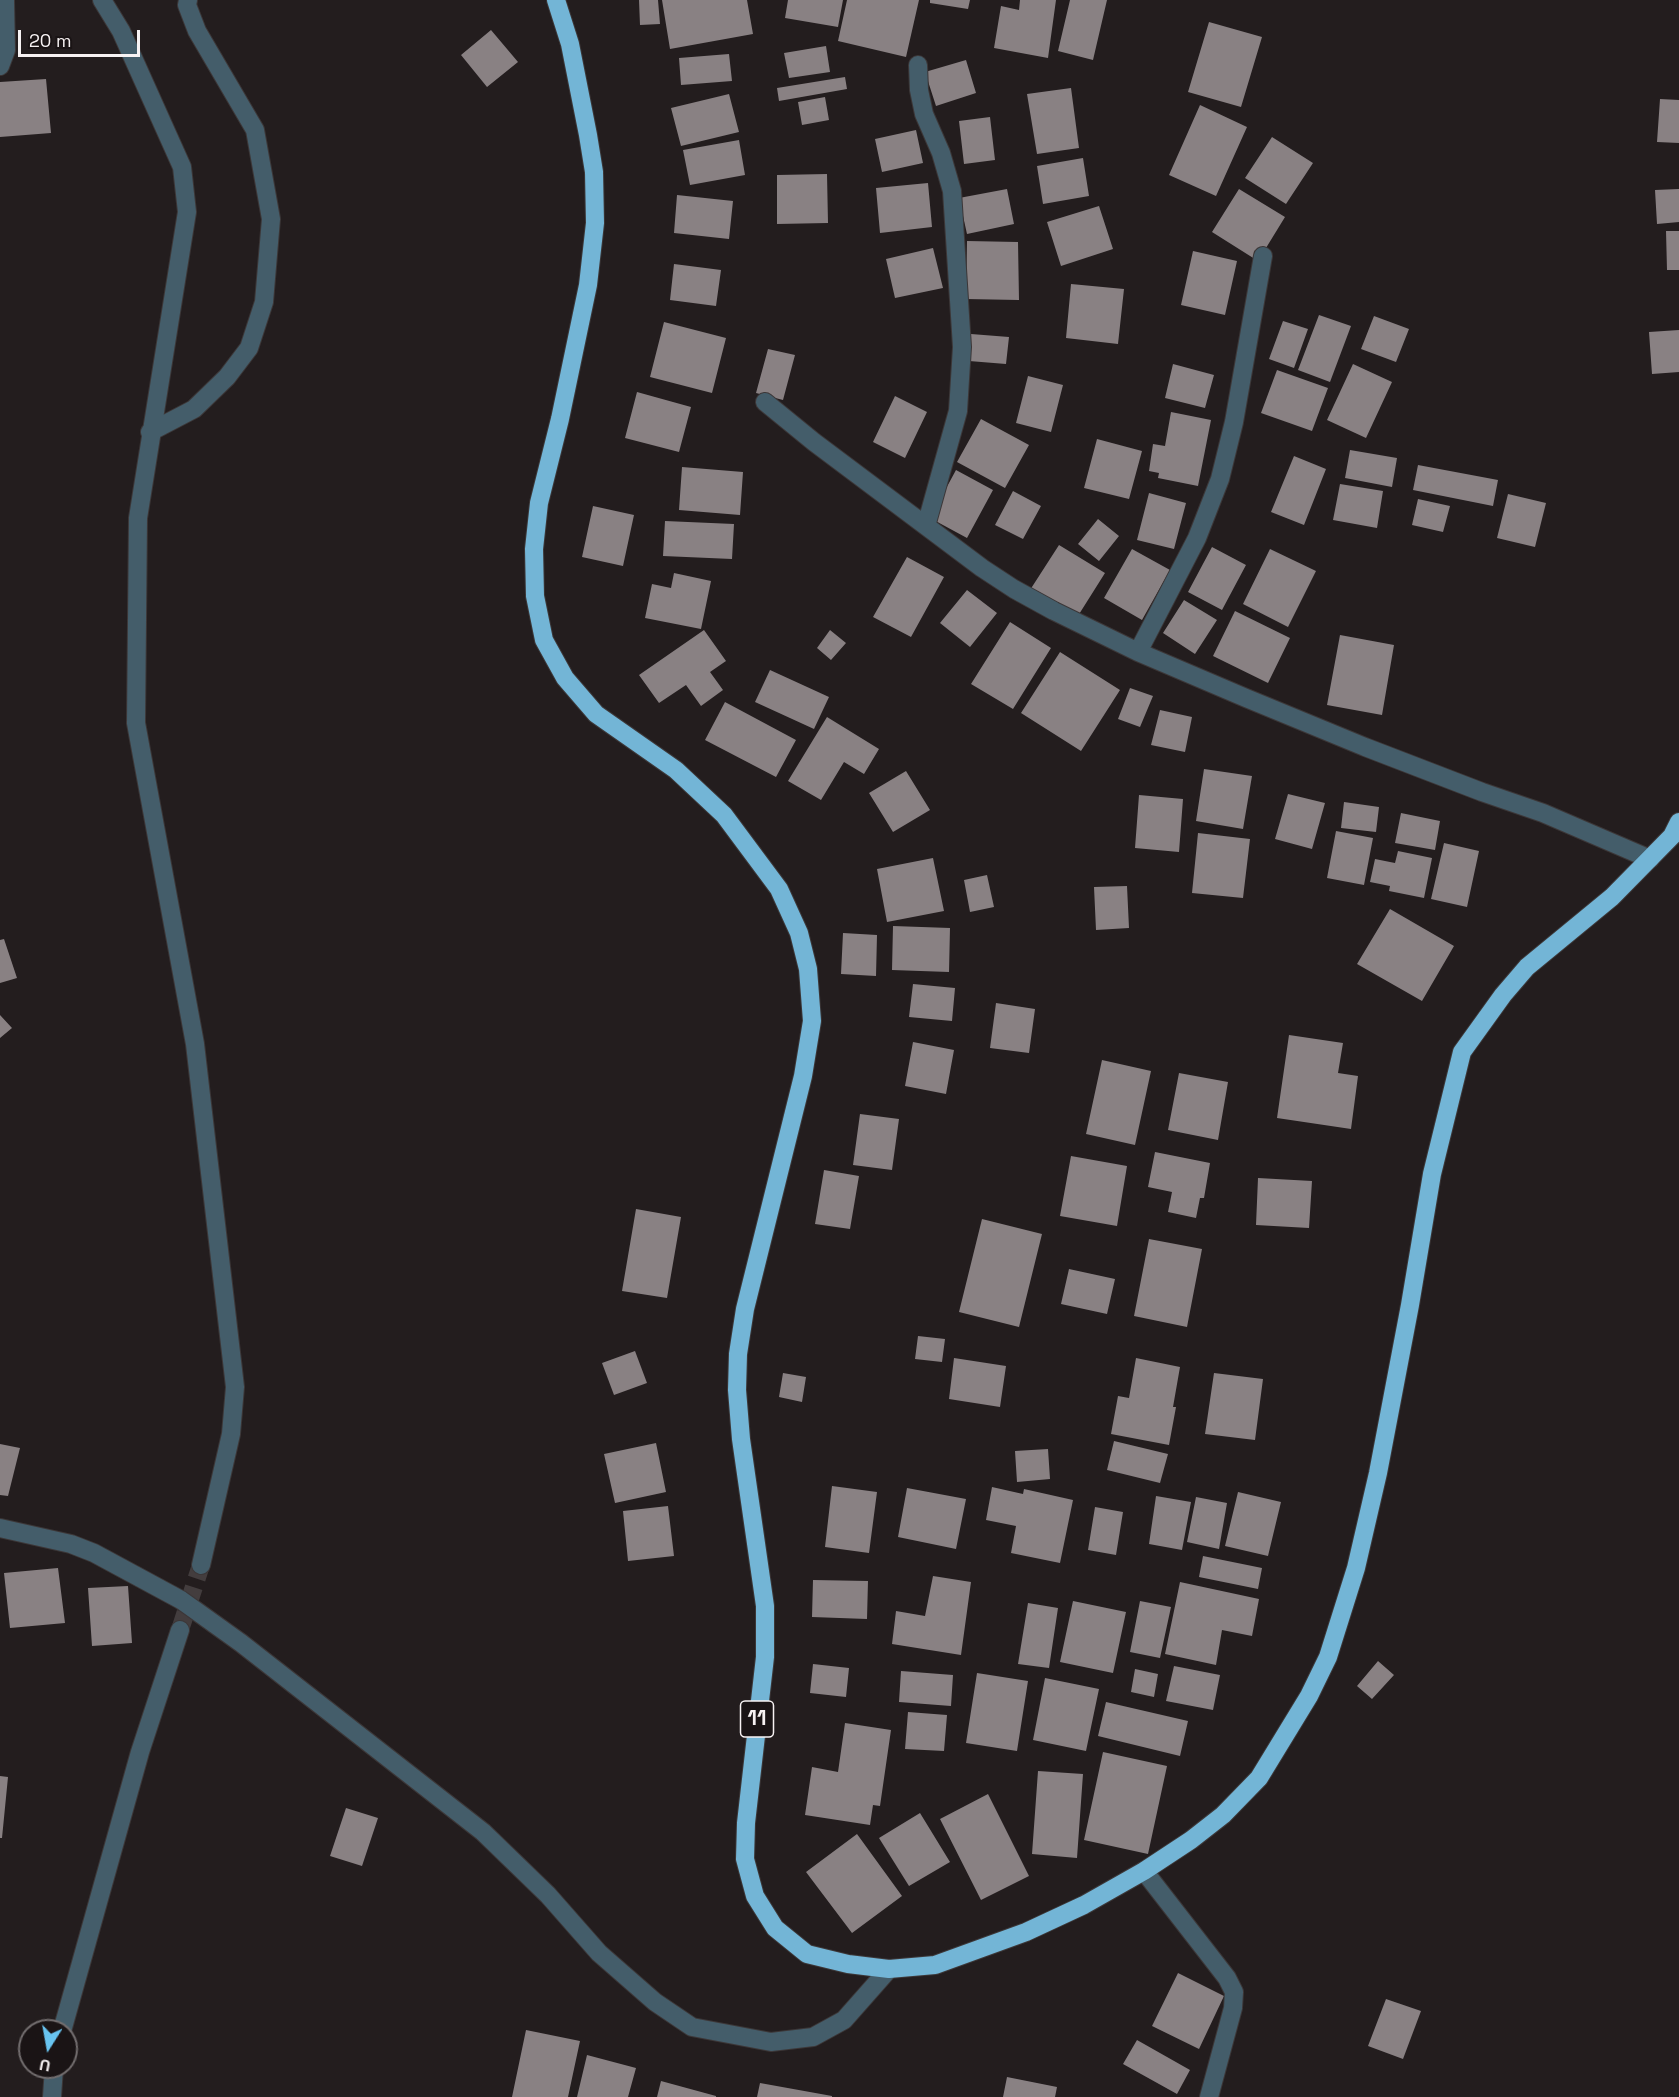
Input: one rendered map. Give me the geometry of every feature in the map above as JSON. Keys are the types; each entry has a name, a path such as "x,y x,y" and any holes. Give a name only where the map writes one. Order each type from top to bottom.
{"highway":[{"name":"11","path":"556,0 570,44 594,172 595,223 588,285 560,419 538,503 534,549 535,596 544,640 565,678 596,714 676,770 731,825 779,889 799,933 808,969 812,1021 803,1076 745,1309 738,1354 737,1390 741,1440 765,1606 765,1657 746,1823 746,1859 754,1896 775,1928 807,1954 848,1964 889,1969 935,1965 1026,1932 1084,1905 1144,1871 1191,1840 1223,1815 1259,1778 1309,1696 1328,1657 1356,1568 1410,1305 1432,1174 1462,1052 1485,1017 1527,967 1611,897 1672,836 1679,822"}],"street":[{"path":"0,66 6,50 5,0"},
{"path":"102,0 121,31 182,167 187,212 138,518 136,723 195,1044 235,1388 231,1434 201,1565"},
{"path":"150,432 194,409 227,377 249,348 264,302 271,219 255,130 197,31 187,5 188,0"},
{"path":"918,65 918,90 924,114 941,153 952,191 963,347 958,411 926,526"},
{"path":"1138,652 1197,537 1220,479 1234,422 1263,256"},
{"path":"765,402 814,442 1014,589 1138,652 1365,747 1543,813 1650,859"},
{"path":"0,1528 71,1544 94,1553 181,1600 241,1643 483,1832 548,1895 599,1953 655,2002 692,2027 771,2042 813,2037 844,2020 889,1969"},
{"path":"65,2019 140,1752 180,1630"},
{"path":"1144,1871 1227,1978 1234,1992 1233,2008 1209,2097"},
{"path":"52,2097 53,2079"}],"building":[{"path":"639,0 658,0 660,24 640,25"},
{"path":"662,0 747,0 753,34 670,49"},
{"path":"788,0 843,0 838,27 785,18"},
{"path":"847,0 919,0 906,57 838,41"},
{"path":"930,0 970,0 968,9 930,3"},
{"path":"1020,0 1056,0 1048,58 994,48 1001,6 1019,10"},
{"path":"1070,0 1107,0 1093,60 1058,51"},
{"path":"1209,22 1262,37 1241,107 1188,92"},
{"path":"491,30 518,62 487,87 461,55"},
{"path":"826,46 830,72 789,78 784,53"},
{"path":"729,54 732,81 681,85 679,58"},
{"path":"966,60 976,93 936,106 925,72"},
{"path":"845,77 847,89 779,101 777,88"},
{"path":"46,79 51,133 0,137 0,82"},
{"path":"1071,88 1079,148 1037,154 1027,94"},
{"path":"729,94 739,132 681,146 671,108"},
{"path":"825,97 829,120 802,125 798,102"},
{"path":"1660,99 1679,100 1679,143 1657,142"},
{"path":"1200,105 1247,127 1216,196 1169,175"},
{"path":"990,117 995,160 964,164 959,121"},
{"path":"916,130 923,163 882,172 875,139"},
{"path":"1272,137 1313,163 1286,204 1245,178"},
{"path":"739,140 745,175 690,185 683,150"},
{"path":"1083,158 1089,196 1043,204 1037,166"},
{"path":"827,174 828,223 777,224 777,175"},
{"path":"928,183 932,227 880,233 876,188"},
{"path":"1007,189 1014,224 967,234 959,198"},
{"path":"1239,189 1285,217 1258,261 1212,232"},
{"path":"1679,189 1679,222 1657,224 1655,190"},
{"path":"677,195 733,201 729,239 674,233"},
{"path":"1099,206 1113,249 1061,266 1047,222"},
{"path":"1666,231 1679,231 1679,270 1667,270"},
{"path":"967,241 1018,242 1019,300 966,299"},
{"path":"933,248 943,288 895,298 886,259"},
{"path":"1193,251 1237,261 1225,315 1181,305"},
{"path":"674,264 721,270 716,306 670,300"},
{"path":"1071,284 1124,289 1118,344 1066,338"},
{"path":"1319,315 1351,326 1330,382 1298,370"},
{"path":"1374,316 1409,329 1396,362 1361,349"},
{"path":"1283,321 1308,329 1294,368 1269,359"},
{"path":"664,322 726,338 712,393 650,377"},
{"path":"1679,330 1679,372 1652,374 1649,332"},
{"path":"971,334 1009,337 1006,364 969,361"},
{"path":"768,349 795,355 783,400 756,393"},
{"path":"1173,364 1214,375 1205,408 1165,398"},
{"path":"1353,364 1392,382 1366,438 1327,420"},
{"path":"1277,370 1328,388 1312,431 1261,413"},
{"path":"1028,376 1063,385 1051,432 1016,423"},
{"path":"637,392 691,407 679,452 625,438"},
{"path":"895,396 927,412 905,458 873,442"},
{"path":"1171,412 1211,420 1198,486 1158,478 1159,473 1149,471 1153,444 1165,446"},
{"path":"981,419 1029,445 1005,488 957,462"},
{"path":"1097,439 1142,451 1129,499 1084,488"},
{"path":"1350,450 1397,458 1392,487 1345,478"},
{"path":"1294,456 1326,469 1304,525 1271,512"},
{"path":"1418,465 1498,480 1493,506 1413,490"},
{"path":"682,467 743,472 740,515 679,510"},
{"path":"956,470 993,490 967,538 930,518"},
{"path":"1340,484 1383,491 1377,528 1333,520"},
{"path":"1013,491 1041,506 1023,539 995,525"},
{"path":"1149,493 1186,503 1174,549 1137,540"},
{"path":"1508,494 1546,503 1535,547 1497,538"},
{"path":"1418,499 1450,506 1443,532 1412,525"},
{"path":"593,506 634,515 623,566 582,557"},
{"path":"1098,519 1119,536 1099,561 1078,544"},
{"path":"665,521 734,524 732,559 663,556"},
{"path":"1059,545 1105,573 1076,619 1030,590"},
{"path":"1212,547 1246,565 1222,610 1188,592"},
{"path":"1132,549 1170,570 1142,620 1104,598"},
{"path":"1270,549 1316,571 1288,627 1243,604"},
{"path":"907,557 944,577 911,637 873,617"},
{"path":"674,573 711,581 701,629 645,618 652,584 671,588"},
{"path":"967,590 997,613 970,647 940,623"},
{"path":"1184,600 1217,620 1195,654 1163,633"},
{"path":"1235,611 1290,638 1268,683 1213,656"},
{"path":"1010,622 1051,648 1013,709 971,684"},
{"path":"704,630 726,661 710,672 723,690 701,706 686,685 659,703 639,675"},
{"path":"830,630 846,643 831,660 817,648"},
{"path":"1340,635 1394,645 1382,715 1327,705"},
{"path":"1060,652 1120,690 1081,751 1021,713"},
{"path":"770,670 829,697 814,729 755,702"},
{"path":"1130,688 1153,696 1140,727 1118,719"},
{"path":"725,702 796,740 776,777 705,740"},
{"path":"1160,710 1192,717 1185,752 1151,745"},
{"path":"827,717 879,749 864,774 844,762 821,800 788,781"},
{"path":"1204,769 1252,776 1243,829 1196,821"},
{"path":"906,771 930,810 893,832 869,793"},
{"path":"1288,794 1325,803 1312,849 1275,839"},
{"path":"1139,795 1183,799 1179,852 1135,848"},
{"path":"1344,802 1379,807 1376,832 1341,828"},
{"path":"1401,813 1440,821 1435,850 1395,843"},
{"path":"1336,831 1373,838 1364,885 1327,878"},
{"path":"1198,833 1250,839 1243,898 1192,893"},
{"path":"1444,843 1479,851 1467,907 1431,899"},
{"path":"1398,851 1432,858 1424,898 1389,891 1390,886 1370,882 1375,859 1395,863"},
{"path":"933,858 944,911 887,922 877,869"},
{"path":"987,875 994,907 970,912 964,880"},
{"path":"1127,886 1129,928 1096,930 1094,887"},
{"path":"1390,909 1454,946 1422,1001 1357,964"},
{"path":"893,926 950,928 949,972 892,970"},
{"path":"843,933 877,935 876,976 841,974"},
{"path":"4,939 17,978 0,983 0,940"},
{"path":"913,984 955,988 952,1021 909,1017"},
{"path":"996,1003 1035,1009 1029,1053 990,1048"},
{"path":"0,1015 12,1028 0,1038"},
{"path":"1289,1035 1343,1043 1338,1073 1358,1076 1351,1129 1277,1118"},
{"path":"913,1042 954,1050 946,1094 905,1086"},
{"path":"1102,1060 1151,1071 1135,1145 1086,1134"},
{"path":"1179,1073 1228,1082 1218,1140 1168,1130"},
{"path":"860,1114 899,1119 892,1170 853,1165"},
{"path":"1155,1152 1210,1163 1204,1198 1200,1198 1196,1218 1168,1212 1172,1192 1148,1187"},
{"path":"1071,1156 1127,1166 1117,1226 1060,1216"},
{"path":"824,1170 859,1176 850,1229 815,1224"},
{"path":"1258,1178 1312,1181 1309,1228 1256,1225"},
{"path":"636,1209 681,1217 667,1298 622,1291"},
{"path":"982,1219 1042,1234 1019,1327 959,1312"},
{"path":"1149,1239 1202,1249 1187,1327 1134,1316"},
{"path":"1069,1269 1115,1279 1107,1314 1061,1304"},
{"path":"918,1336 945,1339 942,1362 915,1359"},
{"path":"635,1351 647,1383 614,1395 602,1363"},
{"path":"954,1358 1006,1366 1000,1407 949,1399"},
{"path":"1136,1358 1180,1367 1169,1445 1111,1434 1118,1396 1129,1398"},
{"path":"783,1373 806,1377 802,1402 779,1397"},
{"path":"1214,1373 1263,1379 1255,1440 1205,1434"},
{"path":"1114,1441 1168,1454 1160,1483 1107,1470"},
{"path":"656,1443 666,1492 615,1503 604,1454"},
{"path":"0,1444 20,1448 8,1496 0,1495"},
{"path":"1048,1449 1050,1479 1017,1482 1015,1451"},
{"path":"832,1486 877,1492 869,1553 825,1547"},
{"path":"992,1487 1023,1494 1024,1489 1073,1500 1060,1563 1011,1553 1016,1526 986,1520"},
{"path":"907,1488 966,1499 956,1549 898,1537"},
{"path":"1238,1492 1281,1502 1268,1556 1225,1546"},
{"path":"1156,1496 1191,1502 1182,1550 1149,1544"},
{"path":"1196,1497 1227,1503 1219,1549 1187,1542"},
{"path":"668,1506 674,1556 628,1561 623,1511"},
{"path":"1095,1507 1123,1512 1116,1555 1088,1550"},
{"path":"1203,1556 1262,1568 1258,1589 1199,1577"},
{"path":"58,1568 65,1623 10,1628 4,1573"},
{"path":"933,1576 971,1582 961,1655 892,1644 896,1611 925,1616"},
{"path":"813,1580 868,1581 867,1619 812,1617"},
{"path":"1180,1582 1259,1599 1252,1636 1222,1630 1216,1665 1165,1654"},
{"path":"128,1586 132,1643 92,1646 88,1588"},
{"path":"1073,1601 1126,1612 1113,1673 1060,1662"},
{"path":"1140,1601 1171,1607 1160,1658 1130,1652"},
{"path":"1028,1603 1058,1608 1049,1668 1018,1664"},
{"path":"1378,1661 1394,1675 1372,1699 1357,1686"},
{"path":"813,1664 849,1668 846,1697 810,1693"},
{"path":"1174,1666 1220,1675 1213,1710 1166,1701"},
{"path":"1135,1669 1158,1674 1154,1697 1131,1692"},
{"path":"901,1671 953,1675 951,1706 899,1702"},
{"path":"977,1673 1028,1681 1017,1751 966,1743"},
{"path":"1045,1678 1099,1689 1086,1751 1033,1740"},
{"path":"1106,1702 1188,1721 1180,1756 1098,1736"},
{"path":"908,1712 947,1715 944,1751 905,1749"},
{"path":"845,1723 891,1730 880,1806 873,1805 870,1825 805,1815 812,1767 838,1772"},
{"path":"1103,1752 1167,1766 1148,1854 1084,1840"},
{"path":"1038,1771 1083,1774 1077,1858 1032,1854"},
{"path":"0,1776 8,1777 2,1838 0,1838"},
{"path":"988,1794 1029,1876 981,1900 940,1819"},
{"path":"346,1808 378,1818 362,1866 330,1856"},
{"path":"920,1813 950,1862 909,1886 879,1838"},
{"path":"857,1834 902,1896 852,1933 806,1872"},
{"path":"1178,1973 1224,1996 1199,2049 1152,2026"},
{"path":"1386,1999 1421,2011 1403,2059 1368,2046"},
{"path":"526,2030 580,2041 568,2097 512,2097"},
{"path":"1137,2040 1190,2070 1177,2094 1123,2064"},
{"path":"587,2055 636,2068 628,2097 577,2097"},
{"path":"1007,2077 1057,2087 1055,2097 1003,2097"},
{"path":"661,2081 716,2096 716,2097 657,2097"},
{"path":"760,2083 832,2096 832,2097 757,2097"}],"tunnel":[{"path":"180,1630 201,1565"}]}
